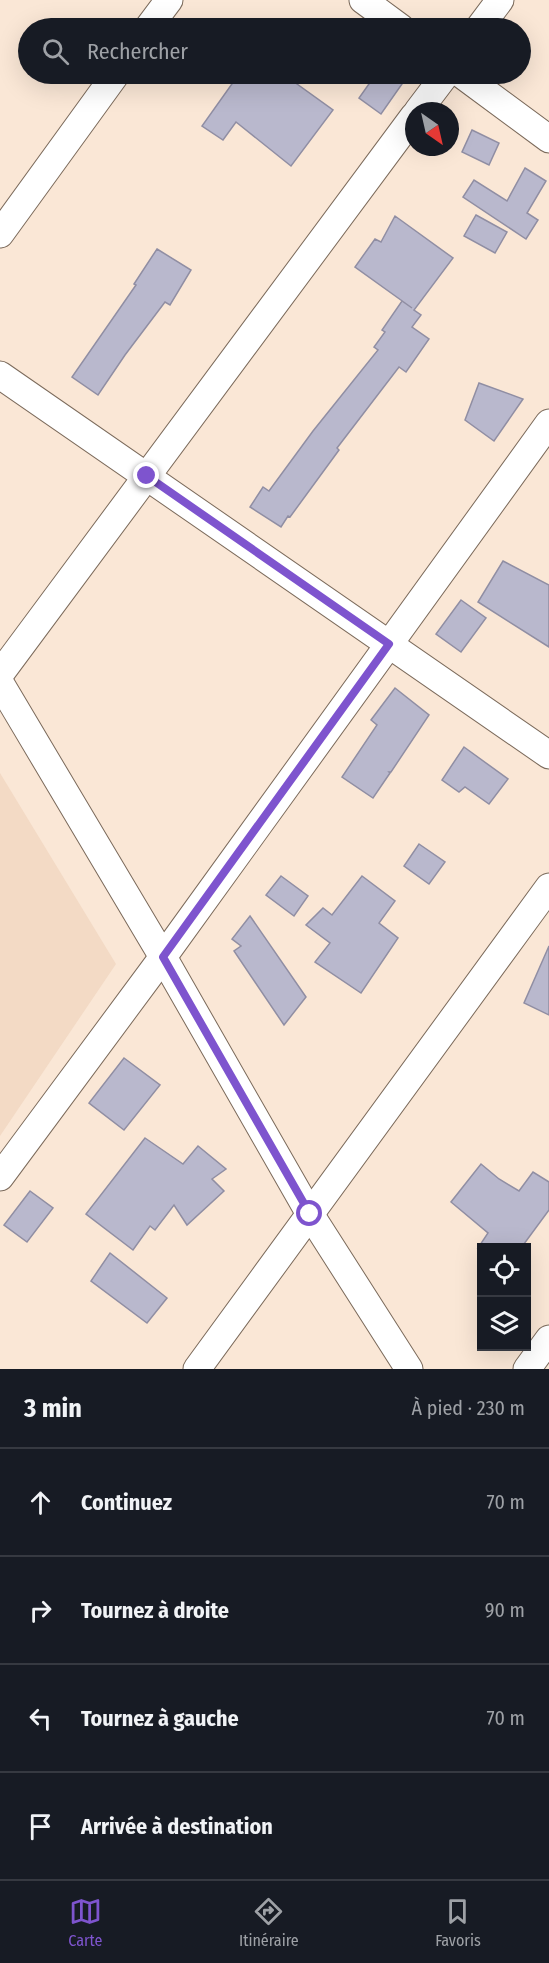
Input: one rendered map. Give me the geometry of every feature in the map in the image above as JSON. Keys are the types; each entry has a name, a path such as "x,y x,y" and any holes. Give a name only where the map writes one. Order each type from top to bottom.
{"street":[{"path":"156,18 169,0"},
{"path":"363,0 387,18"},
{"path":"487,18 501,0"},
{"path":"0,234 109,84"},
{"path":"425,102 438,84"},
{"path":"475,84 549,139"},
{"path":"0,674 405,129"},
{"path":"0,375 549,755"},
{"path":"0,1177 163,957 549,423"},
{"path":"0,683 163,957 310,1214 410,1369"},
{"path":"197,1369 549,887"},
{"path":"527,1369 549,1339"}],"shaded area":[{"path":"0,773 116,964 0,1136"}],"building":[{"path":"232,84 297,84 333,110 291,166 236,122 223,140 202,126"},
{"path":"369,84 402,84 381,114 359,98"},
{"path":"472,130 499,143 489,165 462,152"},
{"path":"525,168 546,181 527,213 538,220 526,239 463,197 474,180 507,201"},
{"path":"476,215 507,232 495,253 464,236"},
{"path":"395,216 453,258 414,310 421,315 412,327 429,339 406,372 399,367 337,448 339,450 281,527 250,507 263,487 269,491 313,431 378,350 374,347 385,332 382,330 402,301 412,308 355,267 375,239 381,242"},
{"path":"157,249 191,270 170,305 165,302 98,395 72,377 136,285 134,284"},
{"path":"479,383 523,399 494,441 465,420"},
{"path":"503,561 549,585 549,647 478,602"},
{"path":"461,600 486,618 461,652 436,634"},
{"path":"395,688 429,715 373,798 342,777 377,725 371,720"},
{"path":"464,747 508,779 489,804 465,787 459,792 442,780"},
{"path":"419,844 445,862 429,884 404,866"},
{"path":"281,876 308,896 294,916 266,895"},
{"path":"362,876 395,901 379,923 398,938 361,993 315,962 330,943 306,925 323,908 332,915"},
{"path":"250,916 306,997 284,1025 234,951 241,946 232,939"},
{"path":"549,946 549,1015 524,1003"},
{"path":"124,1058 160,1085 124,1130 89,1103"},
{"path":"145,1138 183,1164 198,1146 226,1169 212,1179 224,1191 187,1225 174,1205 155,1230 150,1226 133,1250 86,1214"},
{"path":"481,1164 499,1179 519,1191 533,1172 549,1182 549,1210 525,1243 481,1243 488,1233 451,1202"},
{"path":"30,1191 53,1208 27,1242 4,1225"},
{"path":"110,1253 167,1298 147,1323 91,1281"}],"route":[{"path":"147,476 389,644 163,957 310,1214"}]}
